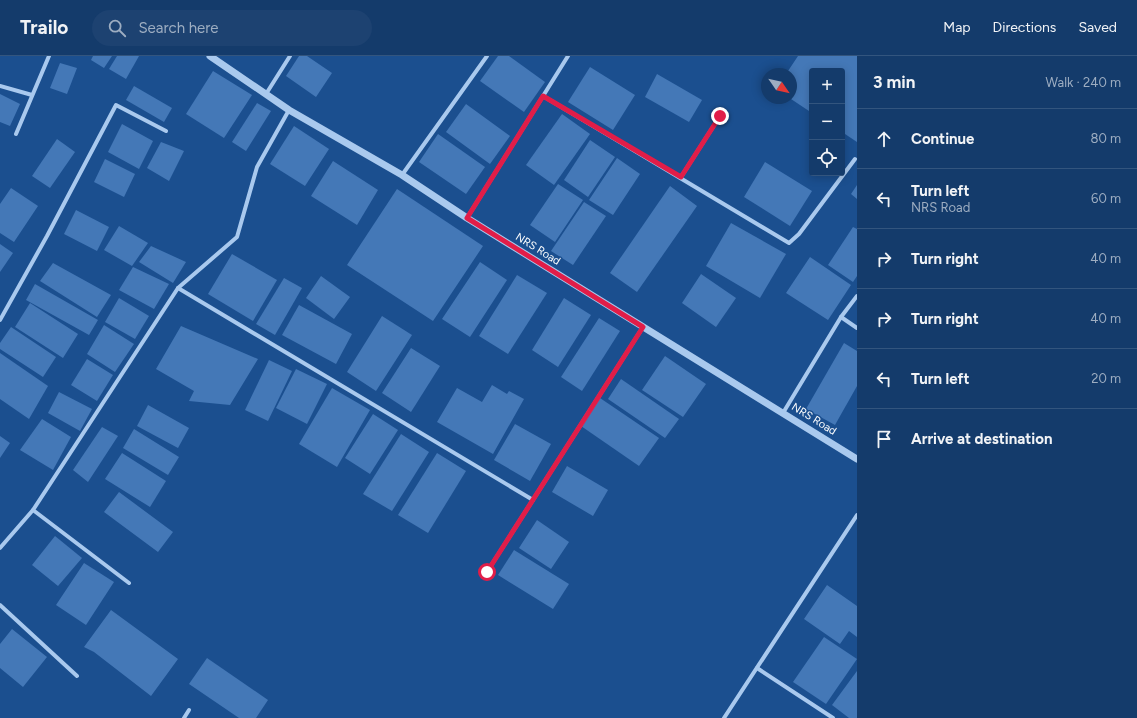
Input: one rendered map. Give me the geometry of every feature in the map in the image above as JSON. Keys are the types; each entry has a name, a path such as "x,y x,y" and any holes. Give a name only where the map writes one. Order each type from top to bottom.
{"street":[{"path":"16,134 32,94 50,56"},
{"name":"NRS Road","path":"210,56 290,110 402,175 467,218 857,459"},
{"path":"266,94 290,56"},
{"path":"402,175 487,56"},
{"path":"467,218 568,56"},
{"path":"0,86 32,94"},
{"path":"543,96 789,242 799,234 855,159"},
{"path":"0,320 47,236 116,105 166,131"},
{"path":"0,548 33,510 178,288 237,237 257,167 290,110"},
{"path":"681,177 720,116"},
{"path":"178,288 533,500"},
{"path":"783,413 841,317 857,296"},
{"path":"841,317 857,328"},
{"path":"487,572 643,327"},
{"path":"33,510 129,583"},
{"path":"724,718 857,515"},
{"path":"0,605 77,676"},
{"path":"757,668 834,718"},
{"path":"184,718 189,710"}],"building":[{"path":"93,56 112,56 104,68 91,60"},
{"path":"117,56 139,56 126,79 109,69"},
{"path":"299,56 307,56 332,73 316,97 286,76"},
{"path":"498,56 509,56 545,82 524,112 480,81"},
{"path":"798,56 857,56 857,142 845,134 845,68 809,68 809,111 797,103 797,68 790,68"},
{"path":"60,63 77,68 67,94 50,88"},
{"path":"590,67 635,95 613,130 568,102"},
{"path":"213,71 252,95 224,138 186,114"},
{"path":"657,74 702,100 689,122 645,97"},
{"path":"134,86 172,108 164,122 126,100"},
{"path":"0,94 20,104 10,126 0,122"},
{"path":"257,103 271,111 246,151 232,142"},
{"path":"466,104 510,136 490,164 446,132"},
{"path":"562,114 590,134 554,185 526,165"},
{"path":"122,124 153,141 139,169 108,152"},
{"path":"294,126 329,149 305,186 270,164"},
{"path":"438,134 485,167 466,194 419,162"},
{"path":"57,139 75,152 50,188 32,176"},
{"path":"590,140 615,157 588,197 564,180"},
{"path":"161,142 184,151 169,181 147,168"},
{"path":"617,158 640,174 613,215 589,200"},
{"path":"105,159 135,174 124,197 94,182"},
{"path":"333,161 378,190 357,225 311,196"},
{"path":"765,162 812,191 790,226 744,197"},
{"path":"558,184 583,200 555,242 530,225"},
{"path":"857,185 857,199 851,194"},
{"path":"670,186 697,206 637,292 610,273"},
{"path":"11,188 38,206 14,242 0,233 0,204"},
{"path":"397,189 483,246 433,321 347,265"},
{"path":"584,202 606,216 573,265 551,251"},
{"path":"76,210 109,227 97,251 64,234"},
{"path":"731,223 786,254 760,298 706,266"},
{"path":"119,226 148,243 132,266 104,250"},
{"path":"853,227 857,229 857,276 853,282 828,265"},
{"path":"0,244 13,253 0,272"},
{"path":"151,246 186,262 173,283 139,262"},
{"path":"232,254 277,280 253,321 208,294"},
{"path":"810,257 851,285 828,320 786,293"},
{"path":"480,262 507,280 470,337 442,319"},
{"path":"53,263 111,295 97,317 40,281"},
{"path":"133,267 169,284 154,309 119,290"},
{"path":"701,274 736,298 716,327 682,303"},
{"path":"517,275 547,293 508,354 479,336"},
{"path":"321,276 350,297 334,319 306,298"},
{"path":"284,278 302,288 275,335 256,324"},
{"path":"35,284 98,320 89,335 26,300"},
{"path":"119,298 149,316 135,339 105,322"},
{"path":"564,298 591,315 558,367 532,350"},
{"path":"30,303 78,334 63,358 15,327"},
{"path":"299,305 352,334 336,364 282,335"},
{"path":"382,316 412,335 376,391 347,372"},
{"path":"599,318 620,331 582,391 561,377"},
{"path":"104,325 134,344 115,372 87,354"},
{"path":"181,326 258,359 230,405 189,401 194,391 156,369"},
{"path":"11,327 56,357 43,377 0,349 0,343"},
{"path":"844,343 857,351 857,386 835,425 806,409"},
{"path":"411,348 440,366 411,412 382,393"},
{"path":"0,353 48,386 29,419 0,399"},
{"path":"665,356 706,384 683,417 642,390"},
{"path":"87,359 113,375 97,401 71,385"},
{"path":"269,360 292,371 268,421 245,410"},
{"path":"296,369 327,384 307,424 276,408"},
{"path":"621,379 679,419 665,438 608,399"},
{"path":"492,385 507,394 509,391 524,399 493,454 437,422 457,388 482,402"},
{"path":"332,388 370,410 337,467 299,444"},
{"path":"59,392 92,409 80,431 48,413"},
{"path":"600,398 659,438 639,466 581,426"},
{"path":"148,405 189,428 178,448 137,426"},
{"path":"373,414 398,430 370,474 345,458"},
{"path":"42,419 71,437 53,470 20,450"},
{"path":"515,424 551,444 530,481 494,460"},
{"path":"102,427 118,436 88,482 73,470"},
{"path":"134,429 179,457 168,475 123,448"},
{"path":"401,434 429,452 392,511 363,494"},
{"path":"0,436 10,443 0,458"},
{"path":"122,453 166,481 150,507 105,479"},
{"path":"437,453 466,471 428,533 398,515"},
{"path":"567,466 608,490 593,516 552,492"},
{"path":"119,492 173,532 158,552 104,512"},
{"path":"537,520 569,542 551,569 519,548"},
{"path":"55,536 82,558 58,586 32,565"},
{"path":"514,550 569,584 553,609 498,575"},
{"path":"84,563 114,582 86,625 56,605"},
{"path":"827,585 857,606 857,637 849,631 840,644 804,619"},
{"path":"111,610 178,659 151,696 94,652 84,647"},
{"path":"12,629 47,657 23,687 0,668 0,644"},
{"path":"824,637 857,659 826,704 793,682"},
{"path":"207,658 268,700 256,718 239,718 189,684"},
{"path":"857,671 857,718 849,718 832,705"}],"route":[{"path":"487,572 643,327 467,218 543,96 681,177 720,116"}]}
